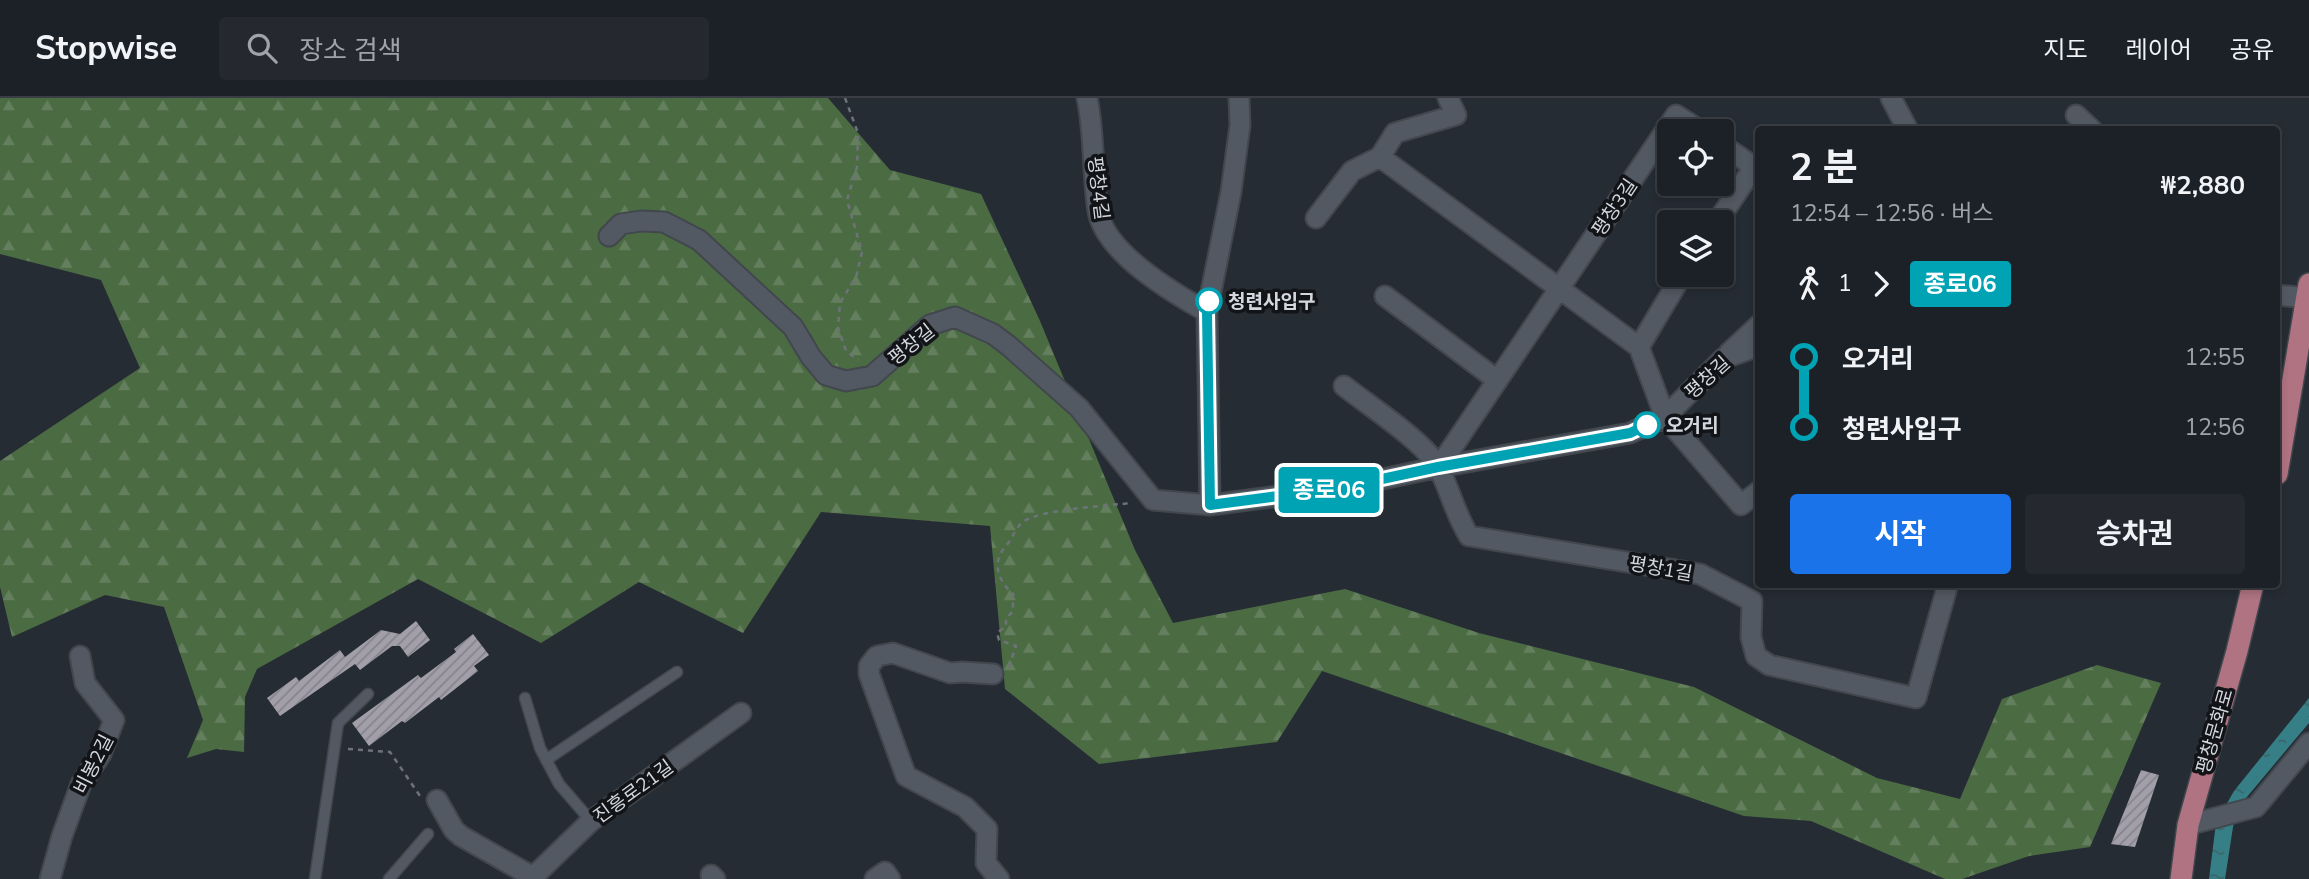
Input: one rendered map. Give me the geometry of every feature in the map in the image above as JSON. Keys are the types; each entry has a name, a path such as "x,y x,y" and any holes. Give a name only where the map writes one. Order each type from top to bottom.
{"main road":[{"path":"2280,456 2308,291"},
{"name":"평창문화로","path":"2181,879 2188,830 2252,588"},
{"path":"2172,879 2188,830"}],"street":[{"name":"평창4길","path":"1087,98 1092,121 1098,212 1105,231 1142,269 1207,312"},
{"path":"1210,505 1207,312 1231,192 1241,125 1239,98"},
{"path":"1316,218 1352,171 1380,157 1395,132 1456,116 1448,98"},
{"path":"1891,98 1906,126"},
{"path":"2076,115 2088,126"},
{"name":"평창3길","path":"1438,467 1657,143"},
{"path":"1734,153 1755,167"},
{"path":"1380,157 1639,347 1665,417 1741,505 1755,494"},
{"path":"1726,210 1755,171"},
{"name":"평창길","path":"609,236 621,224 641,220 664,222 698,240 793,327 811,357 826,375 846,381 872,376 930,325 955,317 993,334 1079,408 1153,500 1210,505 1340,488 1438,467 1630,433 1665,417 1724,358 1755,347"},
{"path":"1639,347 1675,287"},
{"path":"2280,295 2308,291"},
{"path":"1385,296 1497,380"},
{"path":"1724,358 1755,329"},
{"path":"1344,386 1429,452 1438,467"},
{"name":"평창1길","path":"1438,467 1459,521 1469,536 1700,574 1752,600 1751,637 1756,656 1769,665 1916,698 1947,588"},
{"path":"993,674 950,673 893,653 877,656 869,666 869,674 906,776 965,807 987,829 986,863 999,879"},
{"name":"비봉2길","path":"50,879 81,784 101,754 114,720 85,683 80,656"},
{"name":"진흥로21길","path":"431,802 461,836 534,878 591,821 741,713"},
{"path":"2188,830 2220,816 2256,807 2309,743"},
{"path":"875,879 885,872 890,879"}],"lane":[{"path":"546,760 677,673"},
{"path":"315,879 338,723 368,694"},
{"path":"526,698 546,760 559,784 591,821"},
{"path":"389,879 428,834"}],"path":[{"path":"845,98 858,133 858,167 847,200 862,252 856,277 840,303 838,328 846,351 866,365 888,362"},
{"path":"993,674 1007,669 1012,663 1016,646 997,637 1013,611 1013,594 1005,588 997,563 1001,552 1023,522 1054,512 1153,500"},
{"path":"334,748 390,752 431,802"}],"green space":[{"path":"0,98 828,98 890,170 981,194 1040,321 1135,550 1173,623 1345,589 1479,633 1694,687 1877,778 1960,799 2002,699 2097,665 2161,683 2090,847 2029,856 1962,879 1945,879 1811,821 1744,816 1322,671 1277,742 1099,764 1005,689 990,526 821,512 743,633 639,582 541,643 418,579 257,669 245,697 244,752 216,749 187,758 203,720 164,607 105,595 12,637 0,587 0,461 140,368 101,280 0,254"}],"water":[{"path":"2309,698 2309,716 2240,799 2225,879 2209,879 2216,823 2234,791"}],"building":[{"path":"416,621 430,640 408,657 400,646 392,646 360,670 355,664 280,716 267,698 296,677 299,681 340,650 345,657 381,630 400,634"},
{"path":"473,634 489,655 474,666 478,671 441,700 439,697 369,746 352,723 418,675 421,678 456,652 454,649"},
{"path":"2141,770 2159,775 2135,847 2111,844"}],"waterway":[{"path":"2237,805 2309,719"}],"bus line":[{"name":"종로06","path":"1209,301 1210,505 1340,488 1438,467 1630,433 1647,425"}],"place":[{"name":"청련사입구","path":"1209,301"},
{"name":"오거리","path":"1647,425"}]}
